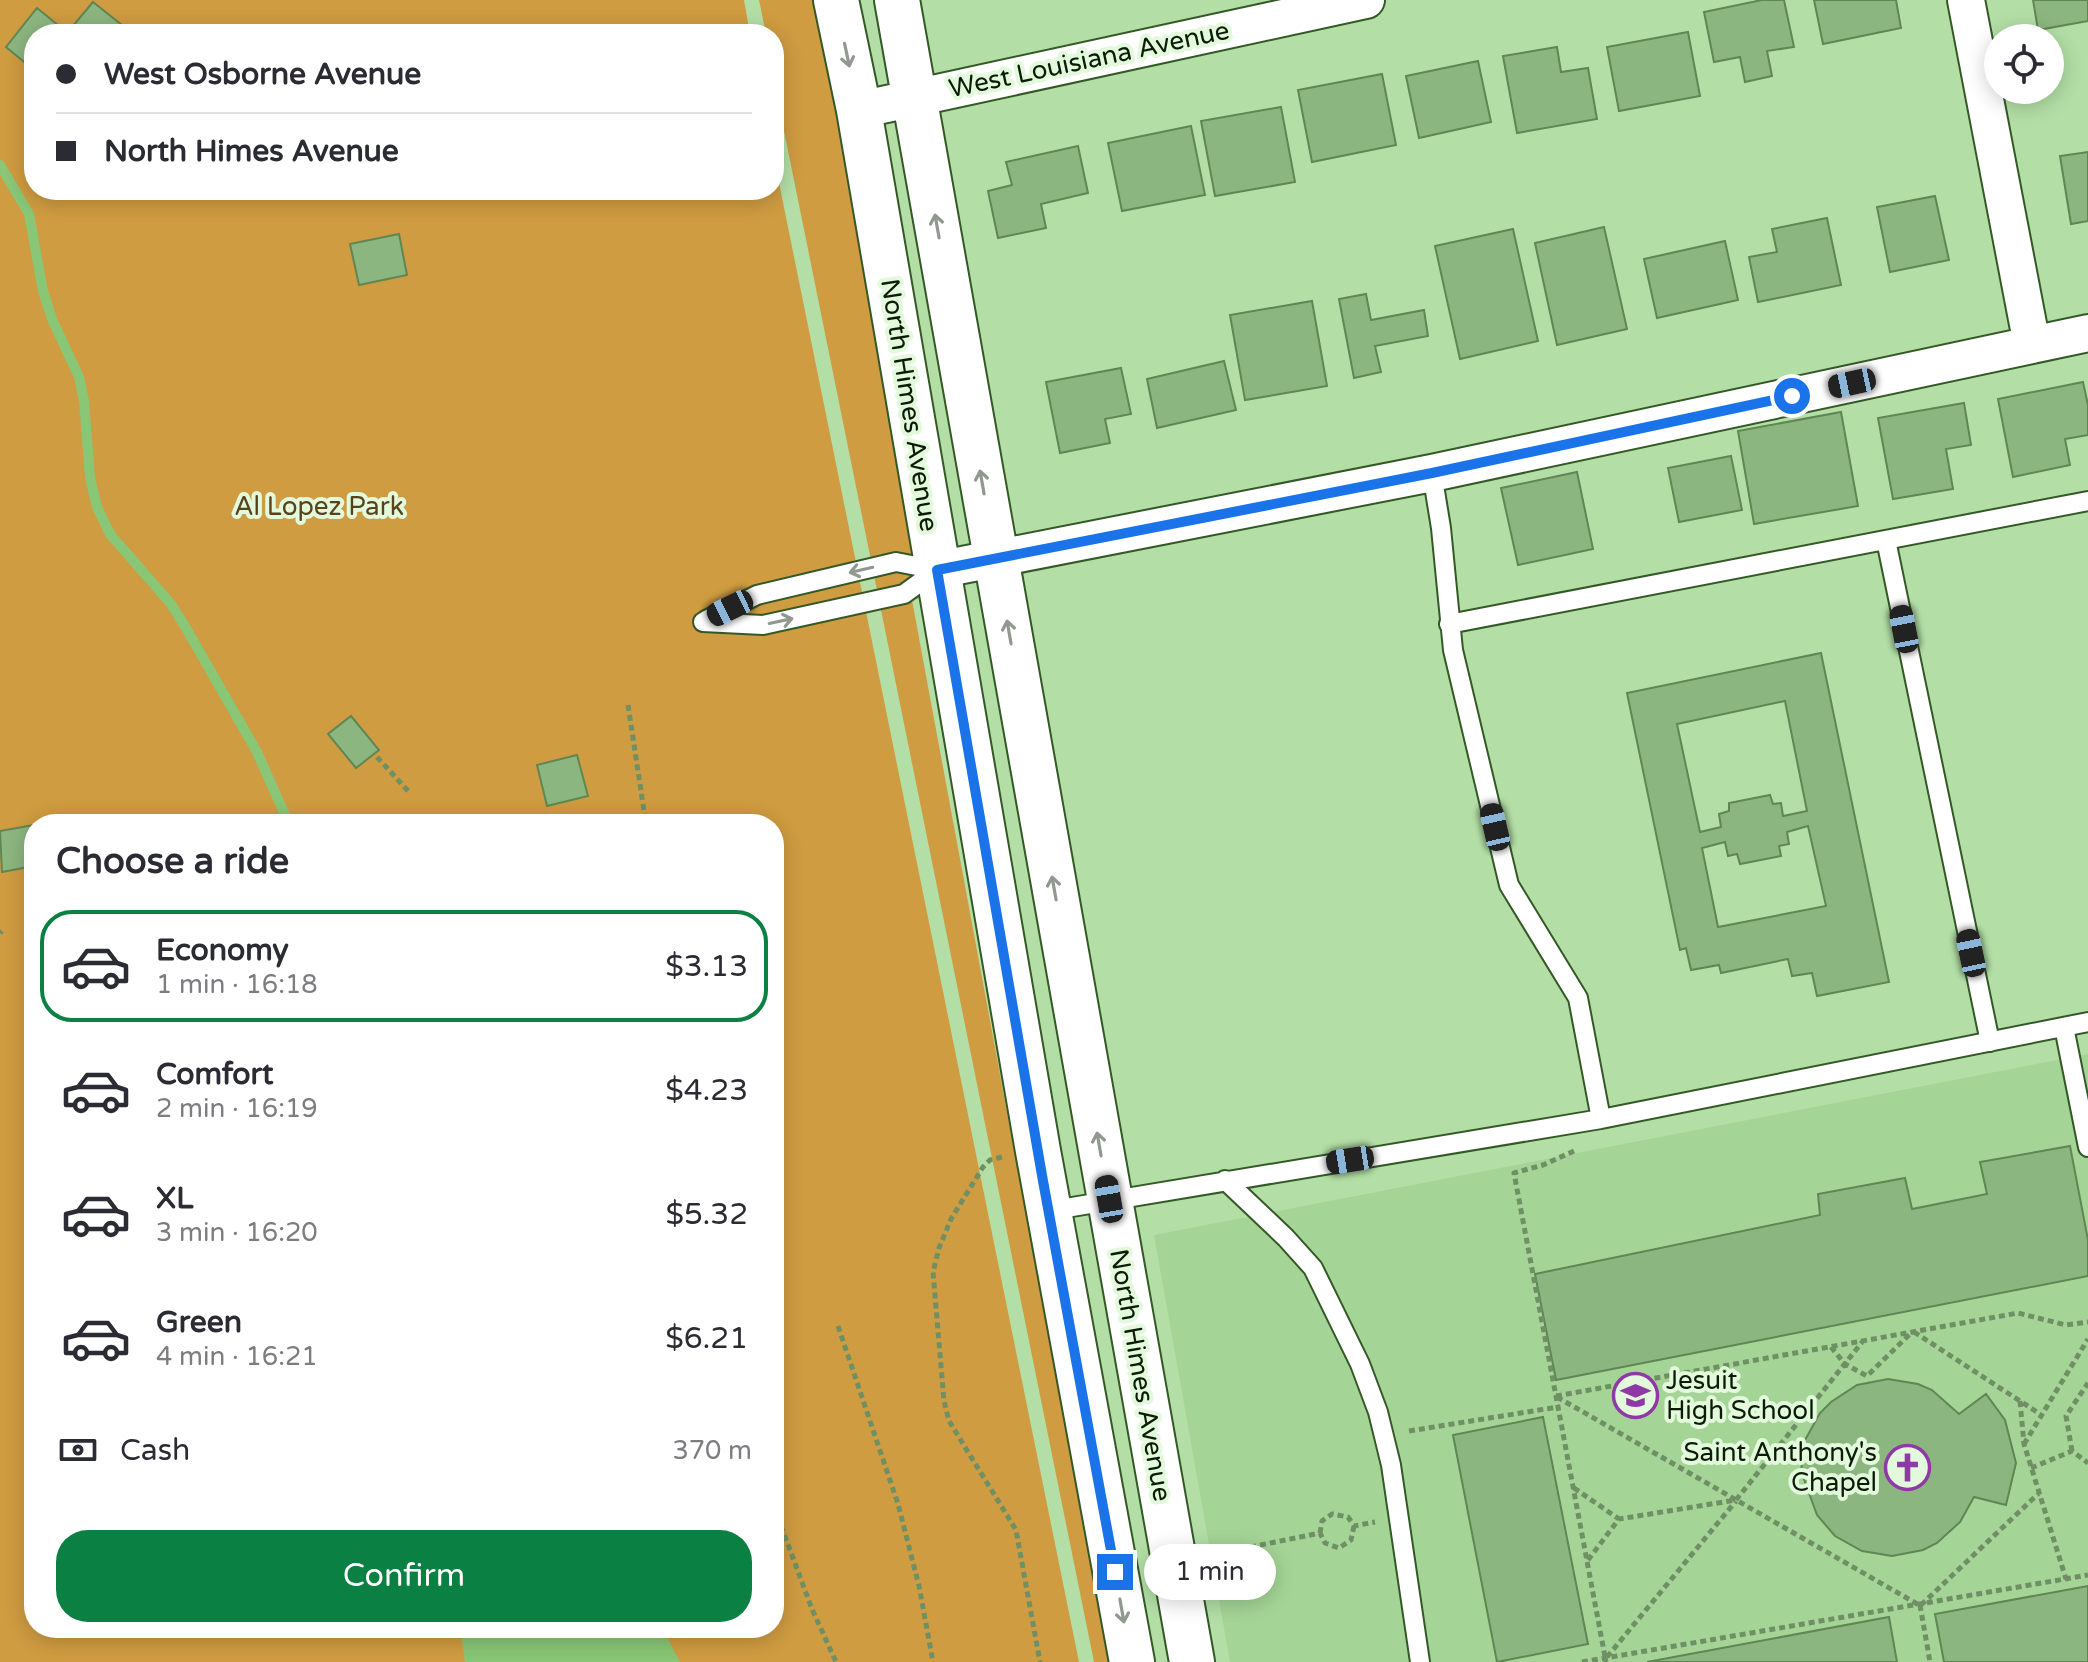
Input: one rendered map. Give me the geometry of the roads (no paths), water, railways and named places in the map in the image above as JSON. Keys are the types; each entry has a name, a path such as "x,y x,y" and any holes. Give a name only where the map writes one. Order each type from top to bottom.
{"street":[{"name":"North Himes Avenue","path":"836,0 859,110 907,380 1048,1211 1132,1662"},
{"name":"North Himes Avenue","path":"897,0 1192,1662"},
{"name":"West Louisiana Avenue","path":"859,110 1366,0"},
{"path":"1966,0 2032,345"},
{"path":"937,570 1432,473 2088,333"}],"lane":[{"path":"1432,473 1441,528 1453,650 1509,885 1578,998 1601,1119"},
{"path":"1449,624 2088,501"},
{"path":"1886,540 1990,1042"},
{"path":"896,562 937,570 904,594 763,625 703,622 757,595 896,562"},
{"path":"1048,1211 1601,1119 2088,1022"},
{"path":"2064,1027 2088,1147"},
{"path":"1225,1180 1313,1268 1360,1364 1384,1437 1420,1662"}],"waterway":[{"path":"0,165 29,214 43,291 52,319 79,377 90,478 97,507 110,534 171,604 186,628 257,752 285,814"}],"place":[{"name":"Jesuit High School","path":"1635,1395"},
{"name":"Saint Anthony's Chapel","path":"1908,1467"}],"park label":[{"name":"Al Lopez Park","path":"319,506"}]}
